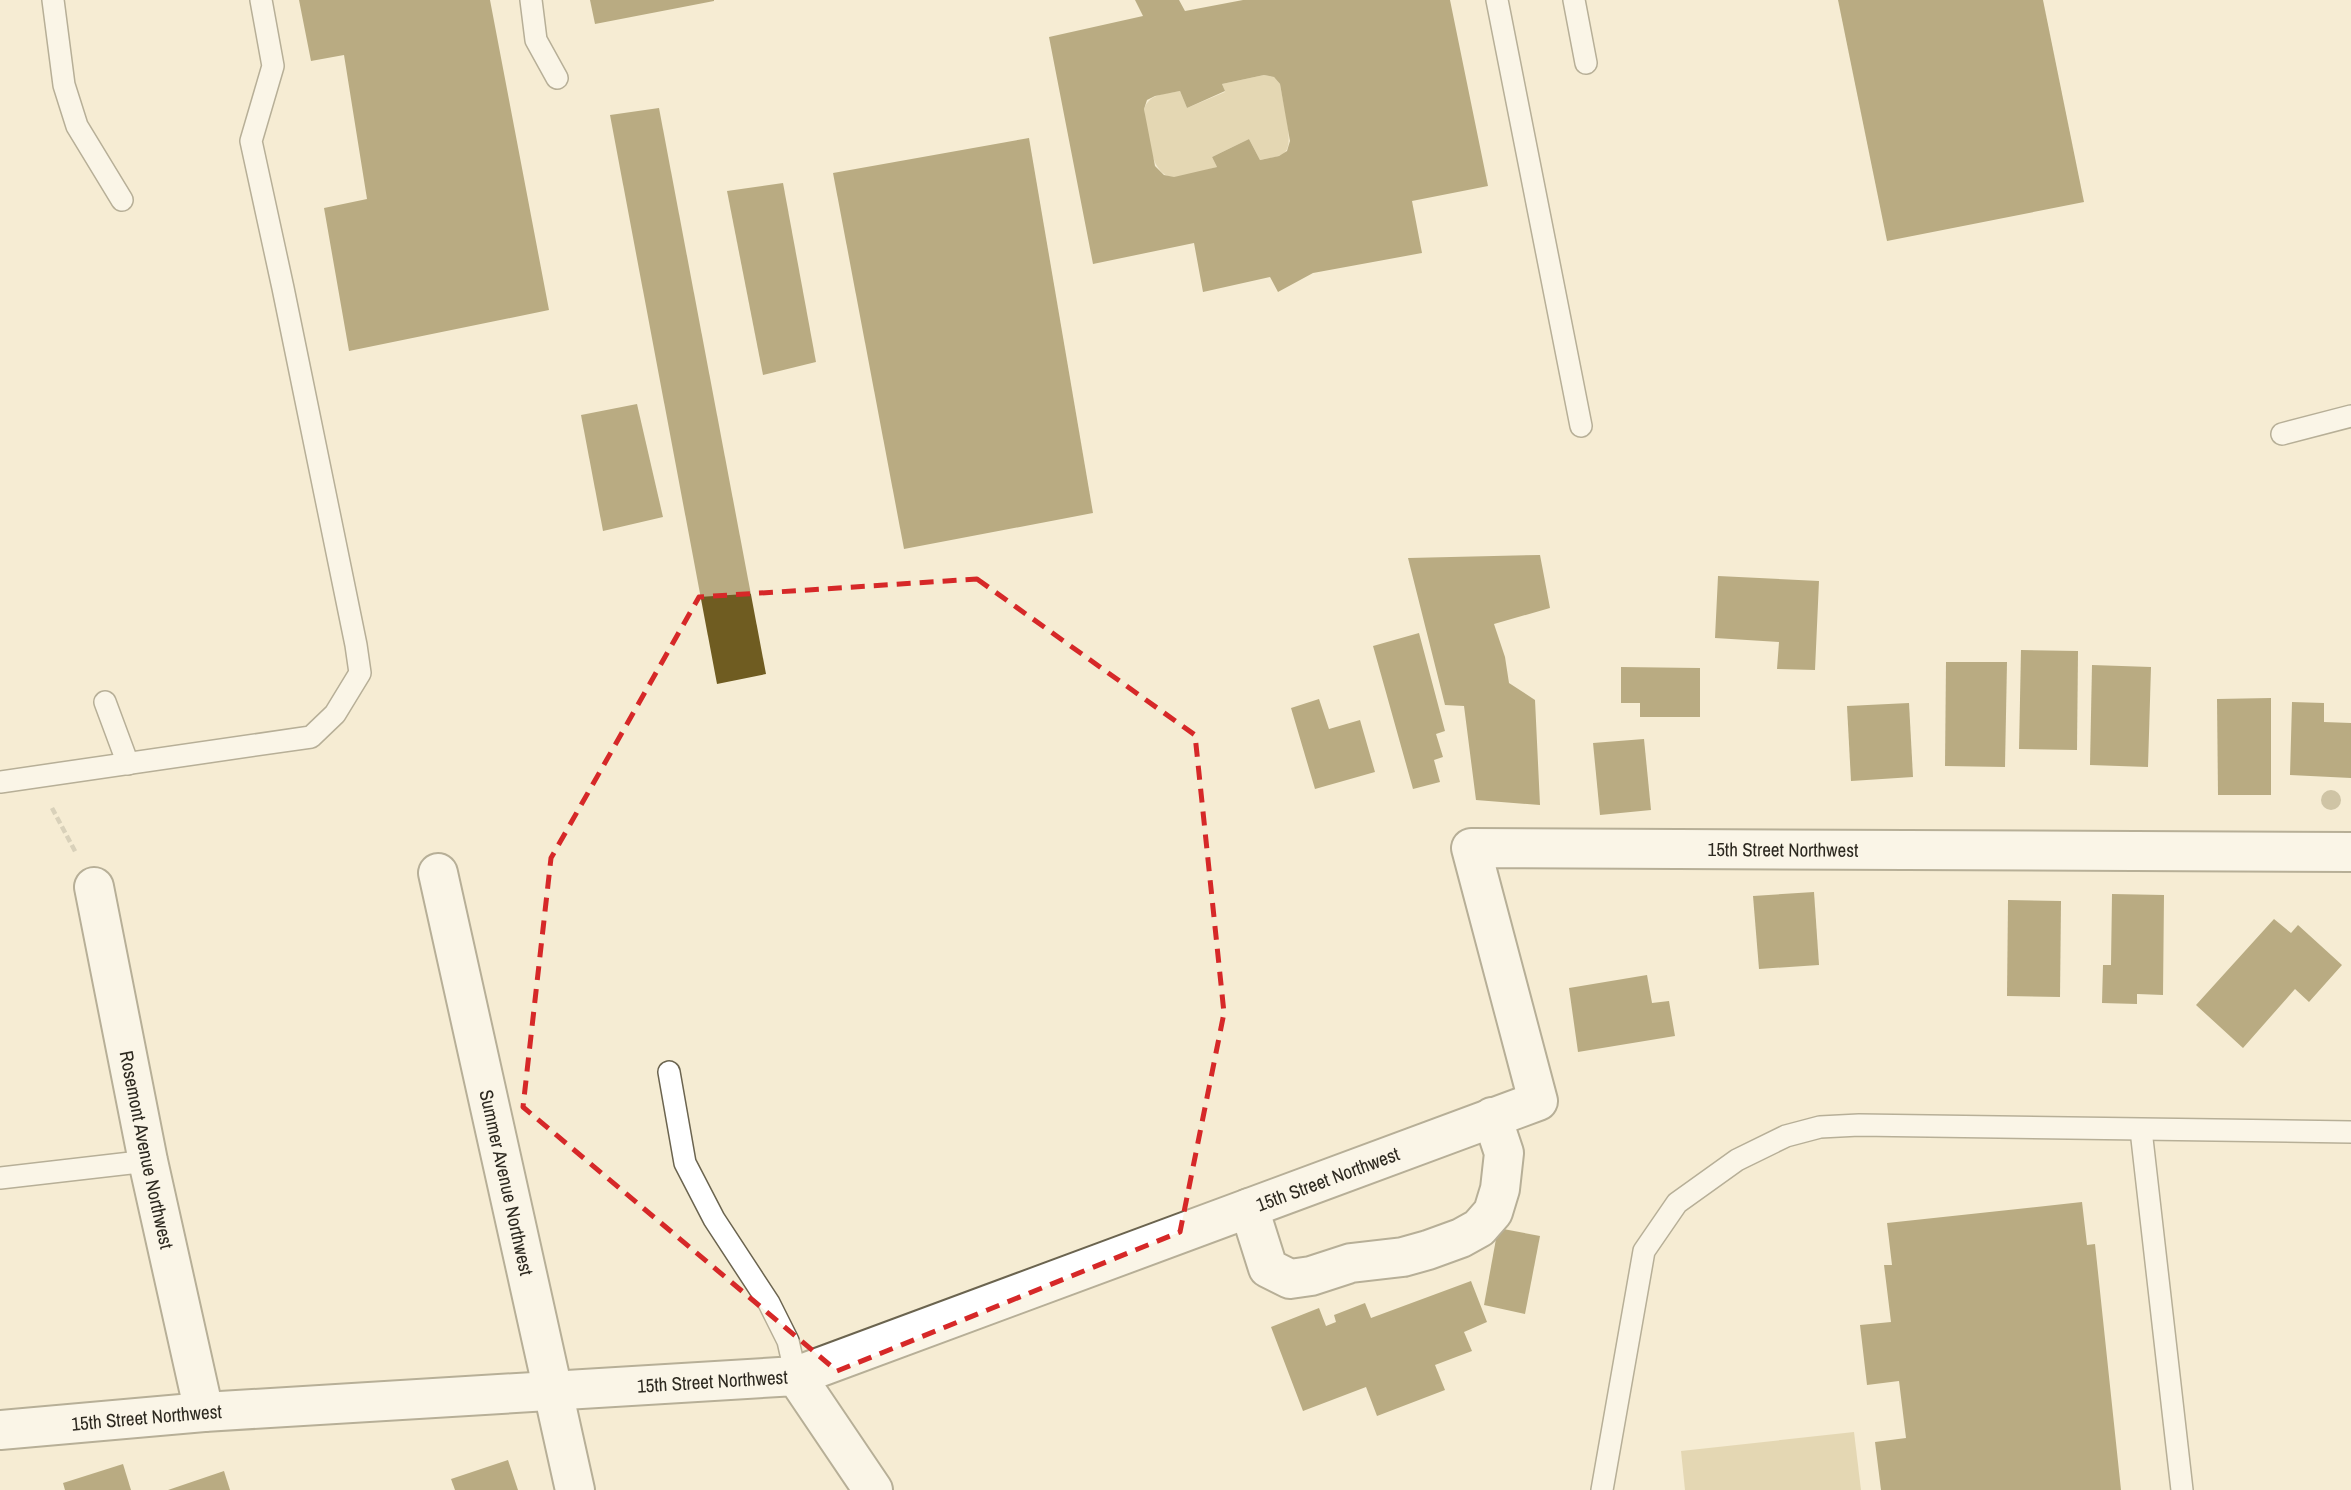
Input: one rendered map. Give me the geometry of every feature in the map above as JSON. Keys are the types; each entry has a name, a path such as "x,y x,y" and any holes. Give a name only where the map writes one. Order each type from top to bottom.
{"street":[{"name":"15th Street Northwest","path":"0,1430 204,1412 796,1376 1538,1101 1471,848 2351,852"},
{"name":"Summer Avenue Northwest","path":"438,873 575,1490"},
{"name":"Rosemont Avenue Northwest","path":"94,887 148,1161 204,1412"},
{"path":"1249,1208 1268,1268 1290,1279 1335,1270 1351,1263 1403,1256 1461,1238 1479,1228 1493,1212 1500,1189 1504,1153 1492,1117"},
{"path":"796,1376 873,1490"}],"lane":[{"path":"53,0 64,85 77,125 122,200"},
{"path":"0,782 312,737 335,713 360,673 251,141 272,66 261,0"},
{"path":"531,0 536,40 557,78"},
{"path":"1497,0 1581,426"},
{"path":"1574,0 1586,63"},
{"path":"2282,434 2351,416"},
{"path":"105,702 128,764"},
{"path":"669,1072 685,1163 714,1219 769,1303 788,1341 796,1376"},
{"path":"1602,1490 1644,1251 1677,1203 1738,1160 1786,1136 1820,1127 1859,1125 2351,1132"},
{"path":"2141,1130 2182,1490"},
{"path":"0,1178 148,1161"}],"path":[{"path":"34,776 94,887"}],"highlighted area":[{"path":"977,579 1195,735 1224,1013 1180,1232 837,1371 523,1107 551,858 699,597"}],"shaded area":[{"path":"1264,75 1274,77 1280,84 1289,138 1286,151 1278,156 1260,160 1249,139 1212,157 1217,167 1178,177 1165,175 1154,160 1148,138 1144,109 1150,100 1159,95 1180,91 1187,108 1225,92 1222,84"},
{"path":"1854,1432 1861,1490 1685,1490 1681,1451"}],"building":[{"path":"299,0 490,0 549,310 349,351 324,208 367,199 344,55 311,61"},
{"path":"590,0 714,0 714,1 595,24"},
{"path":"1135,0 1179,0 1185,11 1243,0 1450,0 1488,186 1412,201 1422,253 1313,273 1278,292 1270,277 1203,292 1194,243 1093,264 1049,37 1143,16","holes":["1264,75 1274,77 1280,84 1290,141 1287,151 1279,156 1260,160 1249,139 1212,157 1217,167 1174,177 1164,175 1155,166 1144,109 1147,100 1180,91 1187,108 1225,91 1222,84"]},
{"path":"1838,0 2043,0 2084,202 1887,241"},
{"path":"659,108 766,674 717,684 610,115"},
{"path":"1029,138 1093,513 904,549 833,173"},
{"path":"783,183 816,362 763,375 727,191"},
{"path":"637,404 663,517 603,531 581,415"},
{"path":"1540,555 1550,608 1494,624 1505,657 1509,683 1535,700 1540,805 1476,800 1464,706 1445,705 1408,558"},
{"path":"1718,576 1819,581 1815,670 1777,669 1779,642 1715,638"},
{"path":"1419,633 1445,731 1436,734 1443,757 1434,760 1440,782 1413,789 1373,646"},
{"path":"2021,650 2078,651 2077,750 2019,749"},
{"path":"1946,662 2007,662 2005,767 1945,766"},
{"path":"2092,665 2151,667 2148,767 2090,765"},
{"path":"1621,667 1700,668 1700,717 1640,717 1640,703 1621,703"},
{"path":"2271,698 2271,795 2218,795 2217,699"},
{"path":"1319,699 1329,729 1360,720 1375,772 1315,789 1291,708"},
{"path":"2292,702 2324,703 2324,722 2351,723 2351,778 2290,775"},
{"path":"1909,703 1913,777 1851,781 1847,706"},
{"path":"1644,739 1651,810 1600,815 1593,743"},
{"path":"1814,892 1819,965 1759,969 1753,896"},
{"path":"2112,894 2164,895 2163,995 2137,994 2137,1004 2102,1003 2103,965 2111,965"},
{"path":"2008,900 2061,901 2060,997 2007,996"},
{"path":"2274,919 2291,933 2298,925 2342,965 2309,1002 2295,989 2243,1048 2196,1005"},
{"path":"1647,975 1652,1003 1669,1001 1675,1036 1578,1052 1569,988"},
{"path":"2082,1202 2087,1245 2095,1244 2121,1490 1881,1490 1875,1442 1906,1438 1899,1381 1867,1385 1860,1325 1891,1322 1884,1265 1892,1265 1887,1223"},
{"path":"1498,1228 1540,1236 1525,1314 1484,1305"},
{"path":"1471,1281 1487,1322 1464,1332 1472,1351 1435,1365 1445,1390 1377,1416 1366,1387 1303,1411 1271,1327 1319,1308 1326,1326 1336,1322 1334,1315 1365,1303 1371,1318"},
{"path":"508,1460 518,1490 455,1490 451,1479"},
{"path":"123,1464 131,1490 65,1490 63,1483"},
{"path":"224,1471 230,1490 168,1490"}]}
